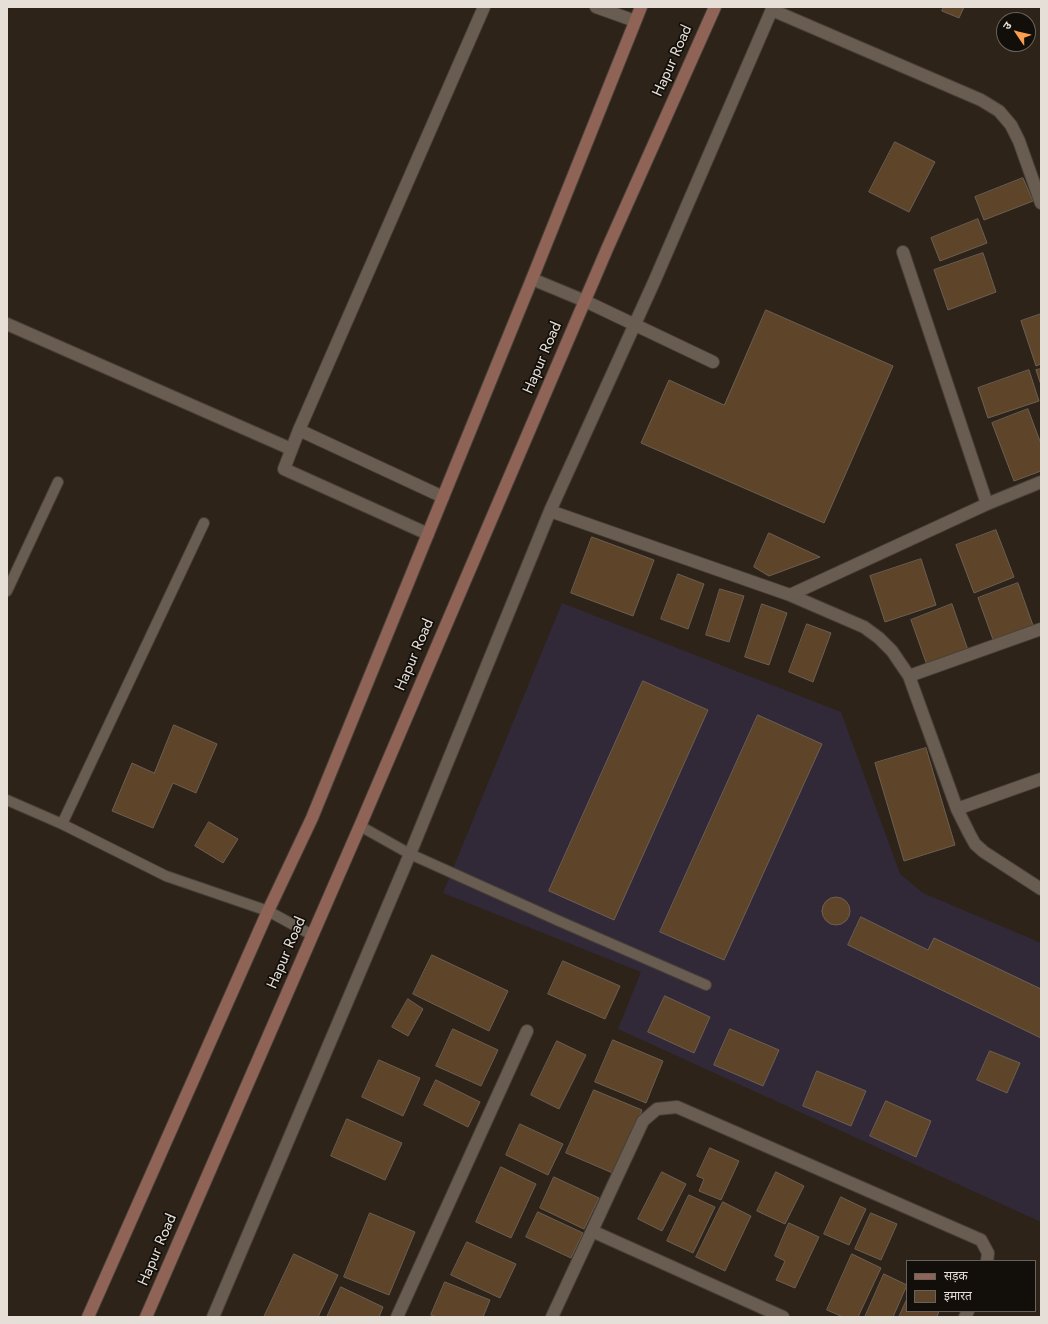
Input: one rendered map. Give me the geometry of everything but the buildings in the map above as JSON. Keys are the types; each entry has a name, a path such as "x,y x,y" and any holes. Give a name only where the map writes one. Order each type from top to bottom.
{"main road":[{"path":"88,1317 268,911 312,818 532,279 641,7"},
{"name":"Hapur Road","path":"146,1317 360,826 585,301 715,7"}],"street":[{"path":"428,534 284,468 299,430 484,7"},
{"path":"596,7 635,21"},
{"path":"213,1317 410,854 550,511 634,325 773,8 981,100 999,111 1011,125 1019,141 1041,203"},
{"path":"902,252 987,504"},
{"path":"532,279 585,301 713,362"},
{"path":"7,324 291,449"},
{"path":"299,430 443,497"},
{"path":"790,596 987,504 1041,482"},
{"path":"550,511 790,596 864,627 879,638 892,651 909,676 957,809 975,844 984,852 1041,889"},
{"path":"909,676 1041,629"},
{"path":"957,809 1041,779"},
{"path":"397,1317 527,1031"},
{"path":"552,1317 643,1121 657,1109 677,1107 981,1240 988,1253 987,1260"},
{"path":"592,1231 783,1317"}],"lane":[{"path":"7,591 58,482"},
{"path":"62,824 204,523"},
{"path":"7,800 62,824 166,876 268,911 312,935"},
{"path":"360,826 410,854 706,985"}],"shaded area":[{"path":"562,603 841,712 900,874 923,893 1041,943 1041,1222 618,1029 641,972 443,893"}]}
